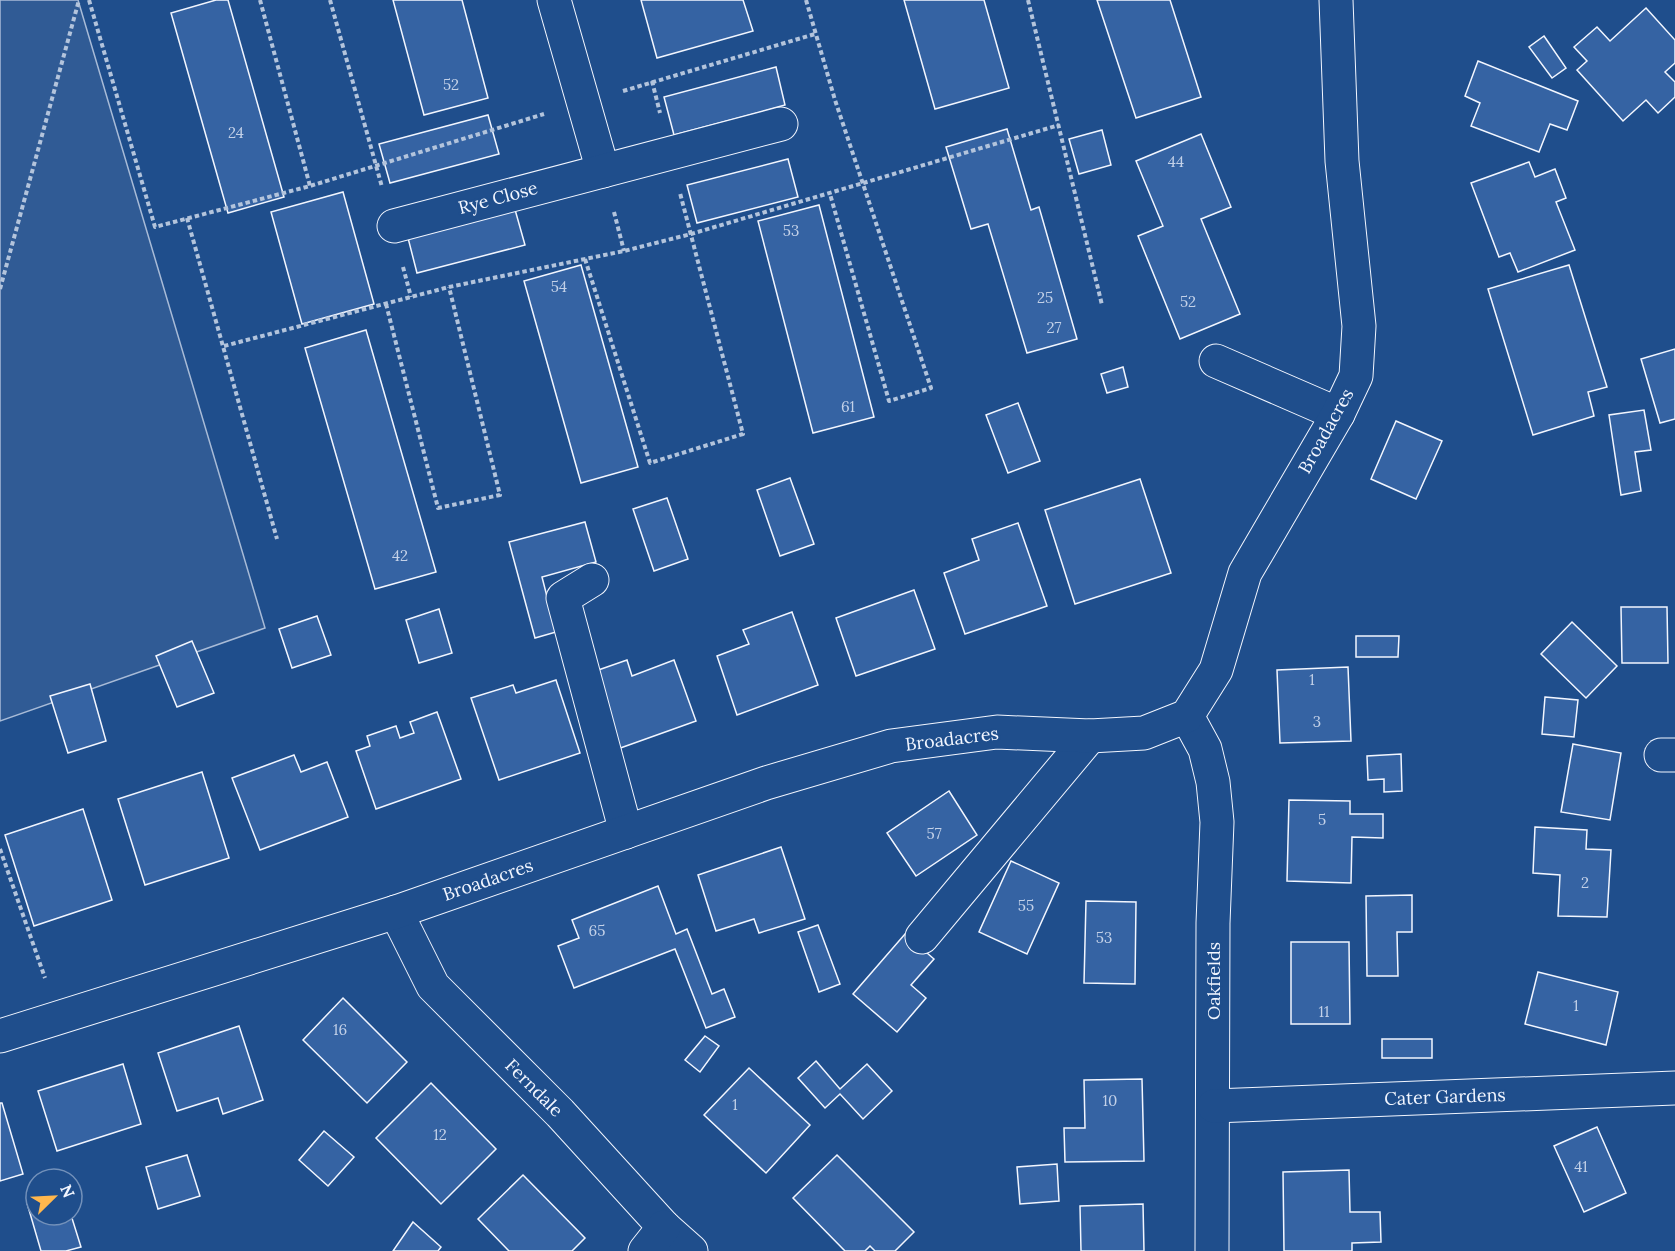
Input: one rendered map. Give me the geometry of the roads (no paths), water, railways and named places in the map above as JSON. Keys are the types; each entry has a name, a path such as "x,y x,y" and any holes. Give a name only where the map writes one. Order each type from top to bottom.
{"street":[{"path":"554,0 603,171"},
{"name":"Broadacres","path":"0,1036 396,912 766,783 891,746 997,732 1090,736 1144,733 1187,716 1216,670 1245,573 1338,414 1356,376 1359,326 1342,161 1336,0"},
{"name":"Rye Close","path":"393,226 781,124"},
{"path":"1216,361 1338,414"},
{"path":"592,580 563,598 626,832"},
{"name":"Oakfields","path":"1187,716 1205,748 1213,782 1217,822 1213,923 1212,1251"},
{"path":"922,938 1090,736"},
{"name":"Ferndale","path":"396,912 433,986 560,1113 655,1239 691,1251"},
{"name":"Cater Gardens","path":"1214,1106 1675,1088"}]}
